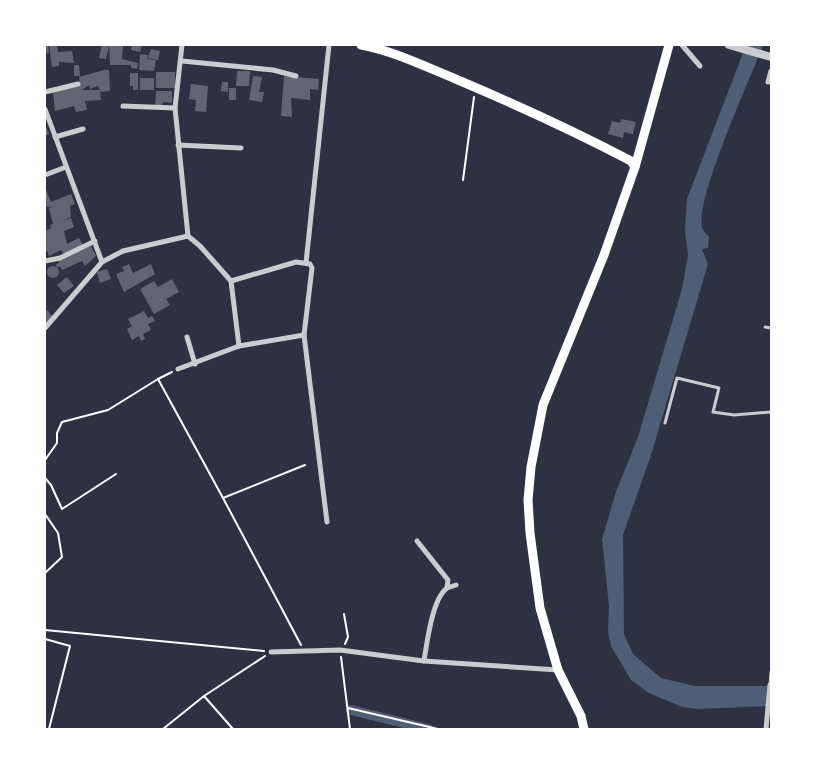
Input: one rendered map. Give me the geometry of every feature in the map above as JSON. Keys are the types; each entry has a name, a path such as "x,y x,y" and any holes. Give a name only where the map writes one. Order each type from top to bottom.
{"main road":[{"path":"361,45 379,48 580,134 631,161 635,167"},
{"path":"584,729 581,716 558,670 540,608 530,533 528,500 531,467 538,424 549,387 570,342 604,256 635,167 669,45"}],"street":[{"path":"182,45 182,60 175,108 188,236 200,246 231,281 240,346"},
{"path":"306,263 329,45"},
{"path":"682,45 700,66"},
{"path":"729,45 770,57"},
{"path":"182,60 273,70 296,76"},
{"path":"768,82 771,71"},
{"path":"45,92 78,84"},
{"path":"123,106 175,108"},
{"path":"45,109 102,262"},
{"path":"55,137 83,129"},
{"path":"178,144 242,148"},
{"path":"45,175 66,166"},
{"path":"45,328 102,262 123,251 188,236"},
{"path":"45,261 60,258 95,241"},
{"path":"231,281 296,262 306,263 312,268 304,334 327,522"},
{"path":"178,369 240,346 304,334"},
{"path":"187,337 195,364"},
{"path":"417,541 448,580 447,588"},
{"path":"424,661 436,609 442,592 456,585"},
{"path":"271,652 340,650 424,661 558,670"},
{"path":"766,729 770,686"}],"lane":[{"path":"765,327 771,328"},
{"path":"665,423 677,378 719,388 713,412 734,415 771,412"},
{"path":"770,686 771,672"}],"path":[{"path":"463,180 476,88"},
{"path":"45,460 57,444 57,433 62,422 108,410 178,369"},
{"path":"158,379 305,652"},
{"path":"223,498 305,465"},
{"path":"45,478 51,485 62,509 116,474"},
{"path":"45,514 58,533 62,557 45,573"},
{"path":"344,614 348,637 340,650 350,729"},
{"path":"45,630 271,652"},
{"path":"45,639 70,646 49,729"},
{"path":"163,729 204,696 271,652"},
{"path":"204,696 233,729"},
{"path":"347,708 438,729"}],"water":[{"path":"746,45 763,45 725,138 707,190 702,212 702,227 709,236 708,248 702,249 708,264 651,455 623,535 624,634 633,654 661,678 695,686 771,686 771,706 697,709 682,707 649,693 631,680 611,646 608,632 609,606 602,539 616,492 638,437 682,289 688,255 685,231 687,199"}],"building":[{"path":"45,45 48,45 49,53 45,54"},
{"path":"49,45 57,45 58,52 72,51 74,63 59,62 59,66 52,67"},
{"path":"102,45 109,45 106,59 99,58"},
{"path":"109,45 123,45 122,59 138,63 137,69 131,68 131,65 110,65"},
{"path":"132,45 142,45 140,52 131,50"},
{"path":"151,49 160,51 158,60 148,58"},
{"path":"140,54 148,55 147,59 156,60 154,71 139,70"},
{"path":"74,65 79,65 80,76 74,76"},
{"path":"109,70 110,91 101,92 100,90 101,100 85,101 87,110 76,112 74,106 55,111 53,92 80,86 79,77","holes":["89,85 90,89 98,86 100,90 82,90"]},
{"path":"237,71 250,71 249,86 236,86"},
{"path":"156,72 175,72 175,88 156,88"},
{"path":"130,73 138,73 138,90 133,90 133,86 130,86"},
{"path":"253,76 262,77 259,92 264,92 262,102 249,100"},
{"path":"284,76 319,79 318,90 310,89 310,100 291,98 292,117 281,116"},
{"path":"140,78 154,78 154,90 140,90"},
{"path":"222,82 228,82 228,92 221,91"},
{"path":"191,84 208,86 206,112 195,111 196,100 189,99"},
{"path":"229,88 236,88 236,100 229,100"},
{"path":"156,91 172,91 172,103 163,102 162,107 155,106"},
{"path":"621,119 636,122 633,134 624,132 623,138 608,134 612,121 620,123"},
{"path":"45,124 49,134 45,136"},
{"path":"45,187 51,202 71,194 75,204 70,206 71,217 61,221 71,218 74,227 64,231 67,244 79,238 83,245 64,255 61,250 49,256 47,251 45,251 45,231 51,228 50,225 53,224 49,208 53,207 47,207 45,202"},
{"path":"91,246 96,256 85,266 82,261 62,270 60,266 57,268 58,260"},
{"path":"129,264 133,273 151,264 155,274 124,292 116,274 124,271 122,267"},
{"path":"55,266 58,267 58,277 51,278 48,277 47,270 48,267"},
{"path":"107,269 111,279 100,283 97,272"},
{"path":"67,277 74,286 64,293 57,285"},
{"path":"172,279 179,292 166,299 170,305 154,314 140,289 154,281 158,287"},
{"path":"45,308 53,317 46,324 45,323"},
{"path":"144,311 148,318 152,316 155,321 148,324 151,330 143,334 145,339 141,341 139,336 132,340 127,329 132,326 128,319"}],"waterway":[{"path":"351,710 428,729"}]}
